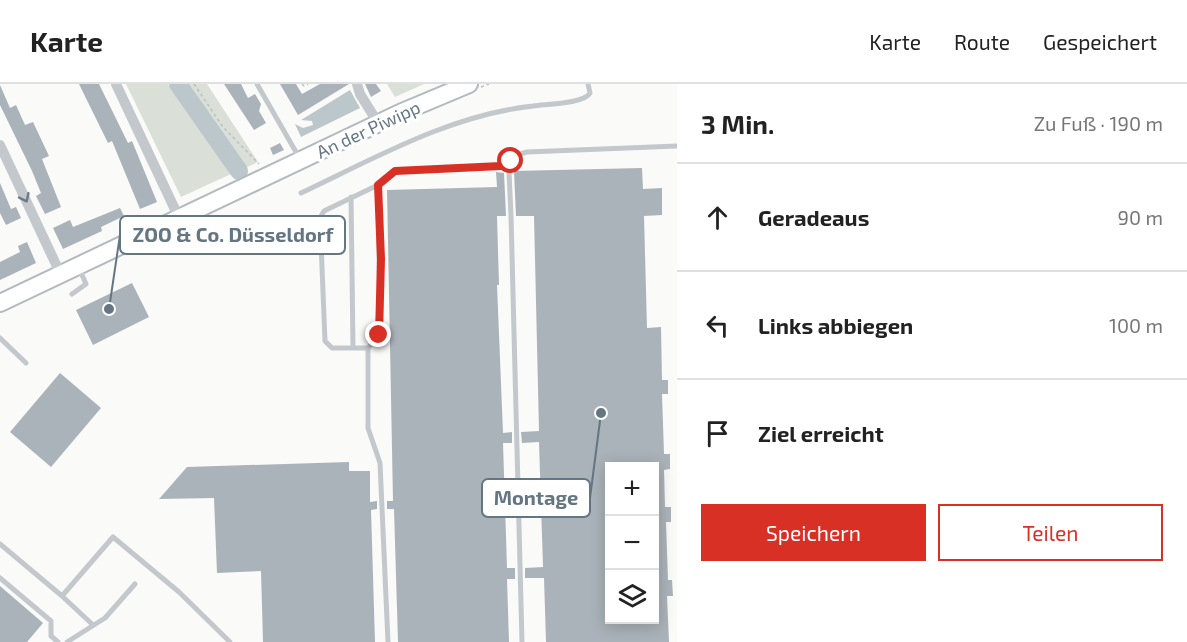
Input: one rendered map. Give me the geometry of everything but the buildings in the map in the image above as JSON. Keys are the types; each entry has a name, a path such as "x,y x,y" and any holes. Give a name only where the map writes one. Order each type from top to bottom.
{"street":[{"path":"116,84 179,218"},
{"path":"357,84 360,94 378,123"},
{"name":"An der Piwipp","path":"0,303 378,123 469,84"},
{"path":"0,145 61,275"}],"lane":[{"name":"An der Piwipp","path":"257,84 301,160"},
{"path":"301,193 409,142 468,120 522,107 587,98 590,93 588,84"},
{"path":"368,348 332,348 325,341 320,218 324,211 378,185 395,171 501,166 516,155 526,152 677,146"},
{"path":"506,163 511,216 522,642"},
{"path":"378,185 381,259 379,335 368,348 368,428 380,463 388,642"},
{"path":"351,197 353,347"},
{"path":"72,294 86,284 78,266"},
{"path":"0,338 26,363"},
{"path":"62,596 113,537 179,592 230,642"},
{"path":"0,544 93,625"},
{"path":"0,578 51,621 51,636 58,642"},
{"path":"67,642 105,618 135,584"}],"path":[{"path":"194,84 223,127 268,176"},
{"path":"302,84 304,87 308,84"}],"shaded area":[{"path":"126,84 168,84 231,174 181,197"},
{"path":"171,84 207,84 258,162 232,174"},
{"path":"387,84 424,84 395,97"},
{"path":"350,90 360,108 301,137 295,124 303,128 313,125 312,121 301,120"}],"waterway":[{"path":"178,84 239,171"}],"place":[{"name":"ZOO & Co. Düsseldorf","path":"109,309"},
{"name":"Montage","path":"601,413"}],"route":[{"path":"379,335 381,259 378,185 395,171 501,166 511,161"}]}
